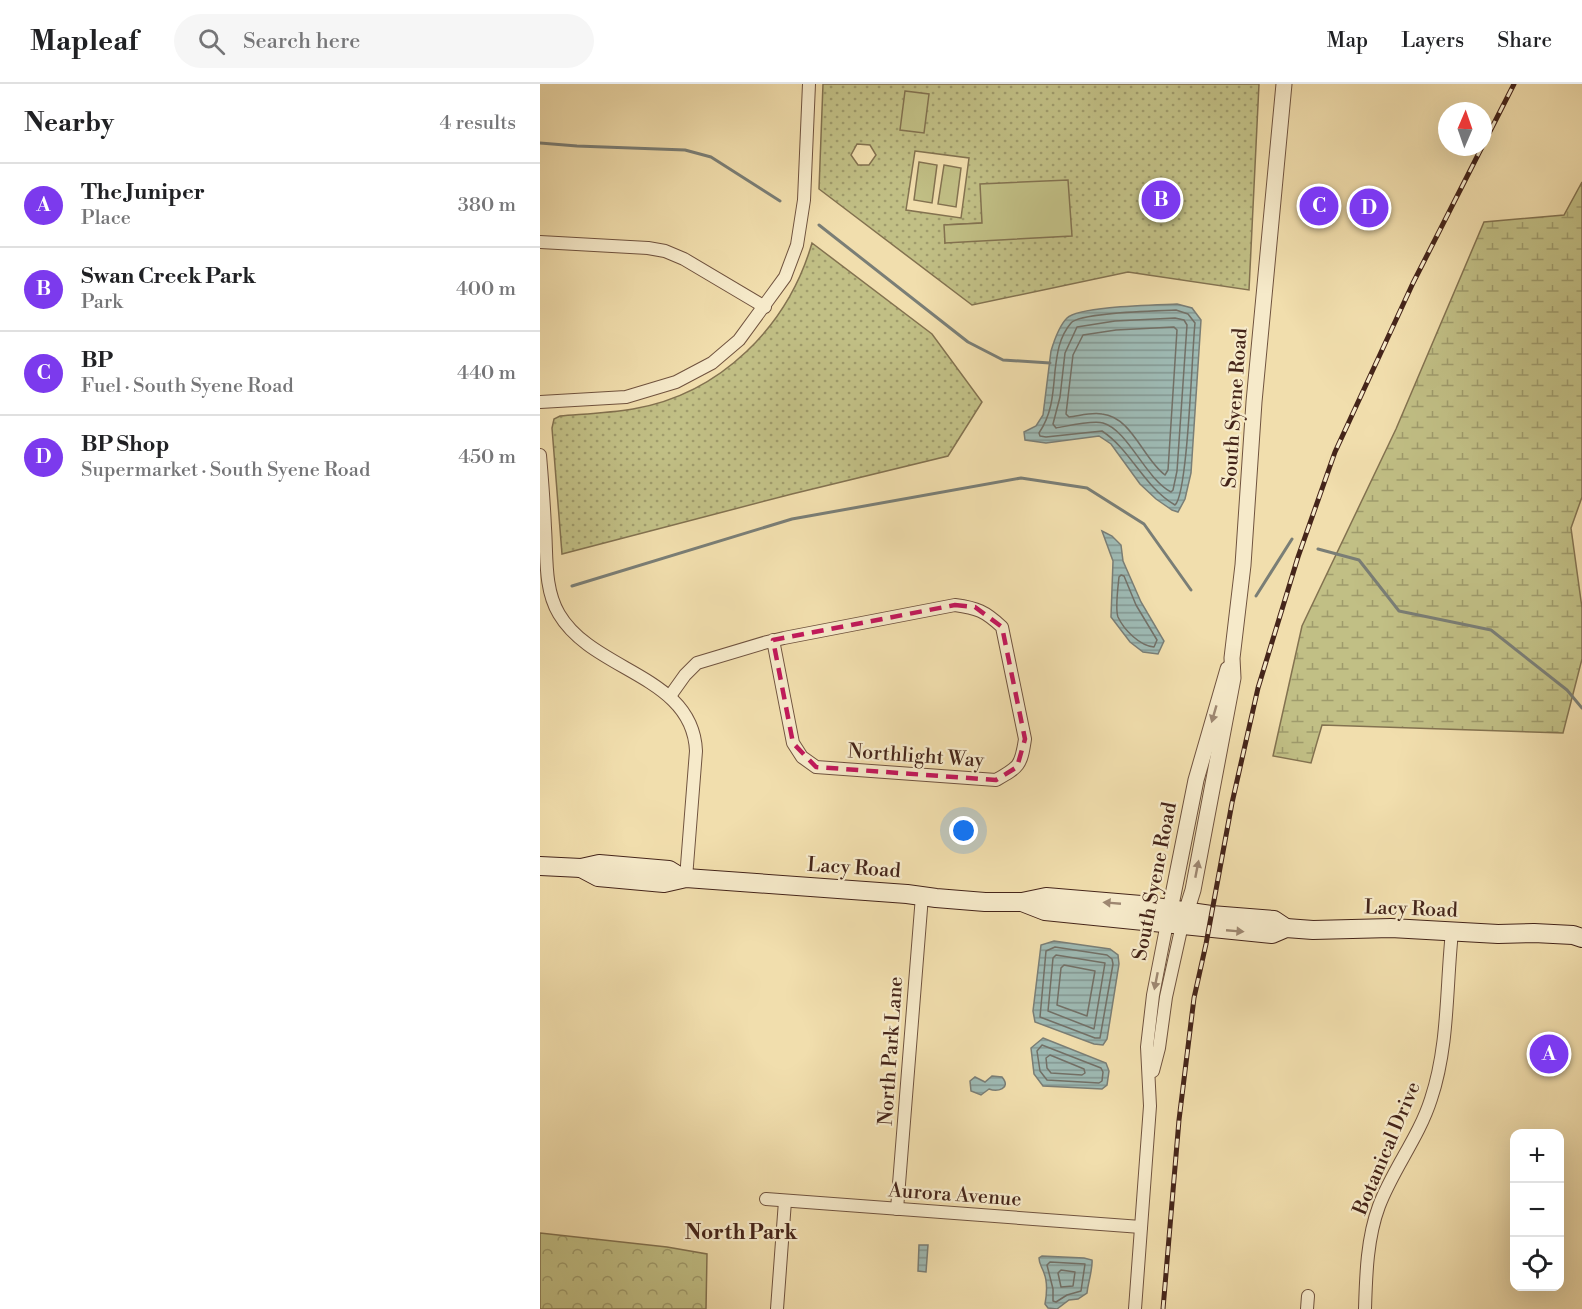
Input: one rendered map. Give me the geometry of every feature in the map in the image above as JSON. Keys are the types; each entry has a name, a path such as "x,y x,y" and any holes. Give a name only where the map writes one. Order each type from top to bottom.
{"main road":[{"name":"Lacy Road","path":"540,866 581,868 599,864 669,870 684,878 985,902 1022,902 1046,897 1176,917 1274,920 1286,928 1313,930 1391,928 1573,935 1582,938"},
{"name":"Lacy Road","path":"1534,933 1582,924"}],"street":[{"path":"540,402 626,397 676,382 712,363 740,340 785,278 797,245 804,200 809,84"},
{"name":"South Syene Road","path":"1135,1309 1150,1080 1158,1048 1176,917 1195,878 1227,720 1233,678 1232,658 1243,565 1275,162 1274,84"},
{"name":"South Syene Road","path":"1275,162 1280,135 1284,84"},
{"path":"540,242 666,251 684,259 765,307"},
{"path":"540,455 551,597 559,614 570,629 591,648 670,696 682,708 694,731 696,744 684,878"},
{"name":"Northlight Way","path":"670,696 697,663 773,640 955,605 975,607 990,615 1002,627 1025,739 1023,755 1017,768 996,780 816,767 802,757 793,743 773,640"},
{"name":"North Park Lane","path":"897,1209 922,896"},
{"name":"Botanical Drive","path":"1365,1309 1373,1224 1380,1204 1428,1109 1437,1079 1445,1032 1452,932"},
{"name":"Aurora Avenue","path":"766,1199 1141,1227"},
{"path":"777,1309 784,1201"}],"highlighted area":[{"path":"955,605 975,607 1002,627 1025,739 1017,767 996,780 816,767 793,743 773,640"}],"green space":[{"path":"823,84 1259,84 1249,290 1128,272 972,305 819,189","holes":["857,144 870,145 876,155 869,165 858,165 851,155","915,151 969,158 961,218 906,210","982,223 945,243 945,225"]},
{"path":"905,91 929,94 924,133 900,130"},
{"path":"919,162 937,165 932,203 914,200"},
{"path":"944,165 961,168 956,207 938,204"},
{"path":"1068,180 1072,236 945,243 944,225 982,223 980,184"},
{"path":"1582,182 1582,497 1571,528 1582,608 1582,659 1563,733 1322,725 1311,763 1273,756 1302,626 1396,429 1484,222 1564,215"},
{"path":"812,243 932,334 982,402 948,456 562,554 552,428 554,419 560,416 633,409 665,401 695,388 722,372 746,352 768,328 786,302 801,273"},
{"path":"540,1233 667,1247 707,1254 706,1309 540,1309"}],"water":[{"path":"1177,304 1192,308 1201,320 1191,473 1185,499 1178,512 1156,499 1140,484 1111,444 1099,436 1046,443 1025,440 1024,432 1036,426 1043,415 1051,351 1059,329 1067,318 1086,311"},
{"path":"1102,531 1112,536 1121,545 1123,561 1141,602 1164,641 1158,654 1143,652 1130,642 1111,617 1113,561"},
{"path":"1054,941 1110,949 1118,955 1119,964 1107,1039 1103,1045 1094,1044 1035,1022 1033,1011 1041,945"},
{"path":"1043,1038 1106,1063 1109,1071 1107,1085 1102,1089 1043,1086 1034,1074 1031,1048"},
{"path":"992,1076 1002,1077 1005,1084 1002,1089 989,1089 981,1095 971,1091 970,1081 975,1077 985,1082"},
{"path":"919,1245 928,1245 926,1272 918,1271"},
{"path":"1042,1256 1092,1260 1087,1293 1078,1299 1069,1300 1057,1309 1048,1308 1045,1304 1046,1281 1039,1260"}],"waterway":[{"path":"540,143 685,150 711,157 780,201"},
{"path":"819,225 968,342 1003,360 1050,363"},
{"path":"572,586 792,519 1021,478 1087,488 1144,524 1191,590"},
{"path":"1256,596 1292,539"},
{"path":"1318,549 1359,560 1399,611 1491,630 1567,690 1582,708"}],"railway":[{"path":"1492,127 1514,84"},
{"path":"1163,1309 1179,1120 1194,998 1232,803 1258,688 1298,557 1335,452 1413,283 1477,156"}],"place":[{"name":"Swan Creek Park","path":"1161,200"},
{"name":"BP","path":"1319,206"},
{"name":"BP Shop","path":"1369,208"},
{"name":"The Juniper","path":"1549,1054"}],"district":[{"name":"North Park","path":"741,1232"}]}
